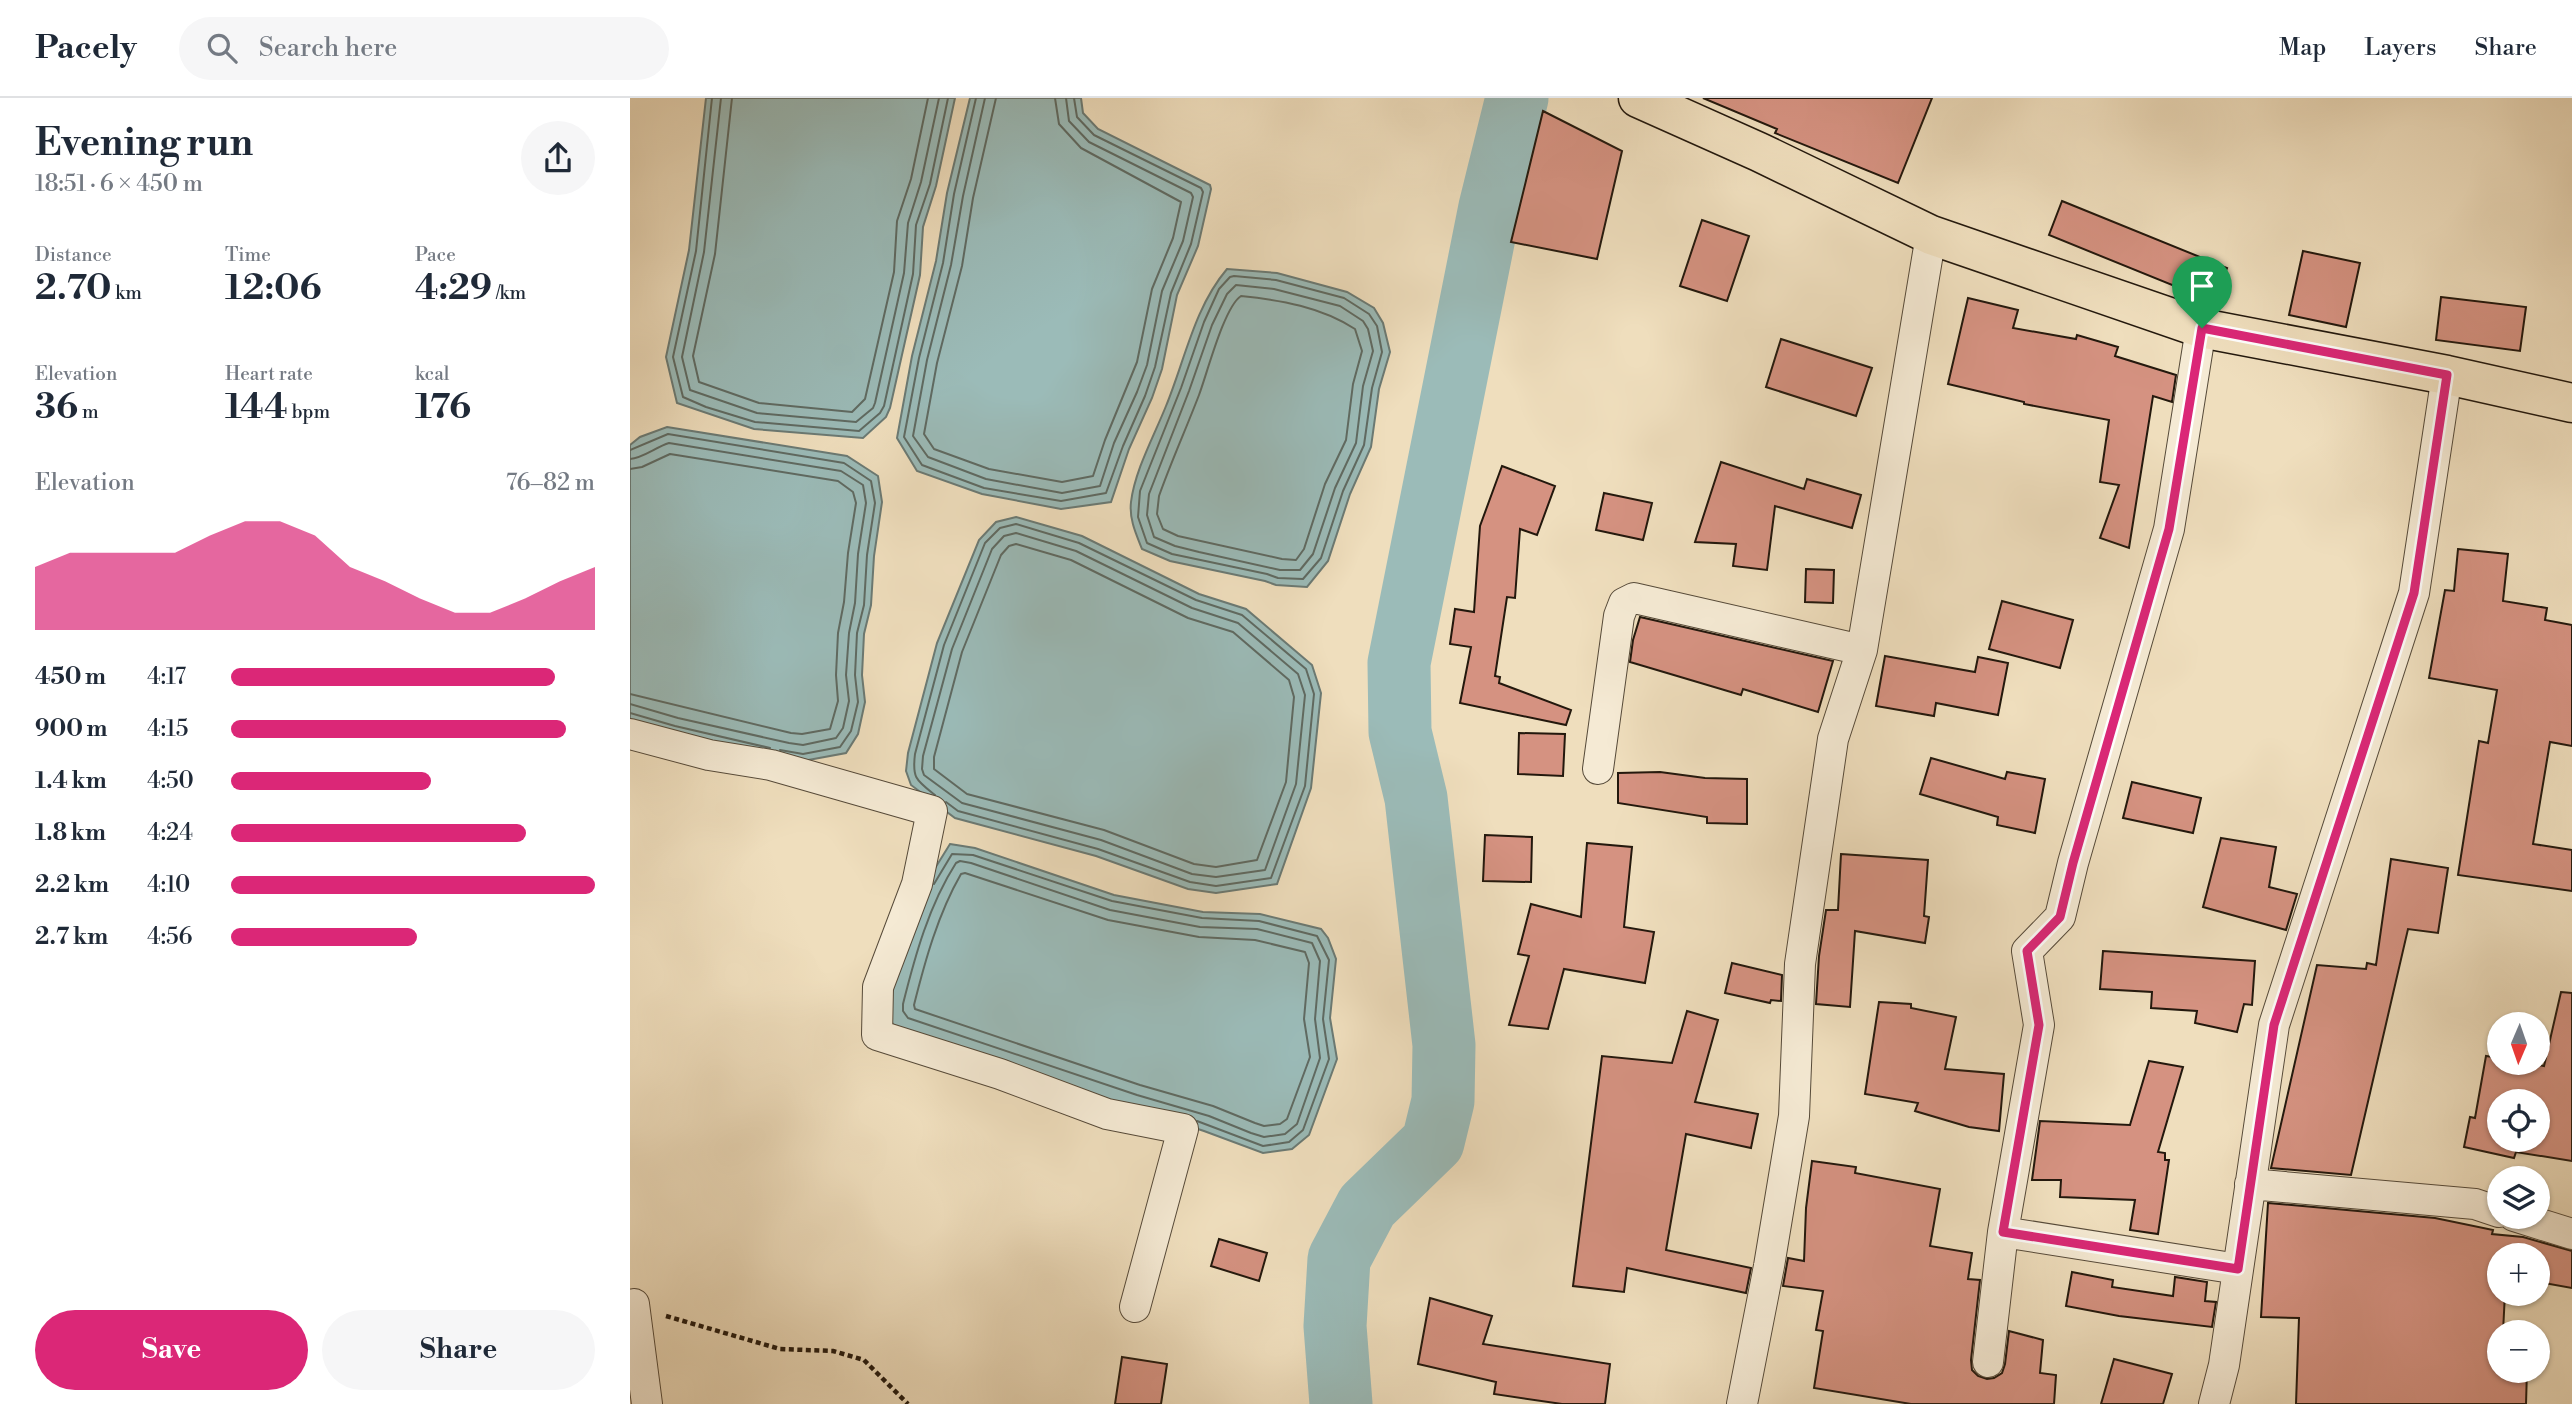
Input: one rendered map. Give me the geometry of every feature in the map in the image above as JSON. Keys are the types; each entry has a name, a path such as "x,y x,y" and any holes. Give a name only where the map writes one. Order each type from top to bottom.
{"main road":[{"path":"1638,98 1691,109 1931,235 2202,328 2447,375 2572,403"}],"street":[{"path":"1742,1404 1794,1116 1800,964 1833,739 1862,650 1931,235"},
{"path":"1988,1362 2003,1232 2039,1025 2027,951 2060,917 2169,529 2202,328"},
{"path":"2214,1404 2224,1365 2274,1025 2414,593 2447,375"},
{"path":"1598,769 1619,616 1624,603 1634,598 1862,650"},
{"path":"630,734 709,755 772,765 932,811 917,884 878,986 877,1035 1000,1074 1107,1114 1183,1129 1135,1307"},
{"path":"2250,1184 2475,1205 2487,1208"},
{"path":"2550,1227 2572,1234"},
{"path":"2003,1232 2238,1269"},
{"path":"634,1304 648,1404"}],"path":[{"path":"634,1304 700,1328 779,1349 833,1351 864,1360 908,1404"}],"water":[{"path":"706,98 955,98 936,186 923,227 920,275 890,408 886,417 863,438 754,429 677,403 666,357 689,250"},
{"path":"970,98 1081,98 1083,113 1098,129 1210,185 1198,246 1177,295 1162,369 1129,449 1111,502 1061,509 982,494 917,471 897,438 912,356 936,261 947,193"},
{"path":"1227,269 1277,273 1347,292 1374,308 1383,323 1390,352 1379,389 1371,447 1350,494 1328,561 1307,587 1276,585 1170,561 1142,549 1135,532 1131,502 1141,465 1166,406 1198,317"},
{"path":"667,427 847,456 878,476 882,502 874,556 871,605 864,634 862,675 865,702 858,734 846,753 803,761 673,733 630,719 630,445 640,437"},
{"path":"1016,517 1082,536 1199,594 1246,609 1312,665 1321,693 1311,788 1277,884 1216,893 1188,889 1096,856 955,818 911,785 906,771 908,753 937,643 979,540 996,522"},
{"path":"950,844 975,848 1114,895 1203,912 1260,914 1321,929 1328,938 1336,959 1330,1018 1337,1059 1309,1135 1292,1149 1263,1153 1204,1131 899,1032 887,1016 887,1002 924,886"}],"building":[{"path":"1703,98 1932,98 1898,183 1775,133 1777,129"},
{"path":"1543,111 1622,151 1597,259 1511,242"},
{"path":"2062,201 2227,268 2214,302 2049,235"},
{"path":"1702,220 1749,236 1727,301 1680,286"},
{"path":"2303,251 2360,263 2346,327 2289,315"},
{"path":"2441,297 2526,307 2520,351 2436,340"},
{"path":"1968,298 2018,310 2013,328 2076,339 2077,335 2118,347 2115,356 2176,375 2172,402 2153,396 2129,548 2100,538 2119,485 2100,482 2109,420 2024,404 1948,384"},
{"path":"1781,339 1872,368 1856,416 1766,387"},
{"path":"1721,462 1804,489 1807,479 1861,495 1852,528 1775,506 1767,570 1733,566 1736,544 1695,542"},
{"path":"1502,466 1555,486 1537,535 1520,529 1515,598 1507,597 1495,676 1500,677 1499,683 1571,710 1566,725 1460,703 1471,647 1450,644 1455,609 1474,612 1480,526"},
{"path":"1604,493 1652,503 1643,540 1596,530"},
{"path":"2458,549 2508,554 2503,601 2547,608 2545,620 2572,625 2572,746 2550,742 2533,844 2572,850 2572,891 2458,875 2479,741 2488,743 2497,690 2429,678 2445,590 2454,591"},
{"path":"1806,569 1834,570 1833,603 1805,602"},
{"path":"2002,601 2073,620 2060,668 1989,649"},
{"path":"1640,617 1833,661 1818,712 1743,689 1741,695 1630,662"},
{"path":"1885,656 1975,672 1978,657 2008,663 1998,715 1936,703 1934,716 1876,706"},
{"path":"1519,733 1565,734 1563,776 1518,774"},
{"path":"1931,758 2005,779 2007,772 2045,779 2035,833 1997,825 1998,817 1920,794"},
{"path":"1660,772 1705,778 1747,779 1747,824 1707,823 1707,817 1618,803 1618,773"},
{"path":"2132,782 2201,798 2193,833 2123,818"},
{"path":"1485,835 1532,837 1531,882 1483,881"},
{"path":"2221,838 2276,847 2269,887 2297,894 2286,930 2203,907"},
{"path":"1587,843 1632,847 1624,927 1654,932 1645,983 1564,969 1548,1029 1509,1025 1529,956 1518,954 1531,904 1581,917"},
{"path":"1841,854 1928,860 1924,916 1929,917 1925,943 1855,931 1850,1007 1816,1004 1826,910 1838,910"},
{"path":"2391,859 2448,868 2438,933 2408,929 2351,1175 2271,1168 2317,965 2366,969 2367,963 2376,965"},
{"path":"2103,951 2255,961 2252,1005 2244,1004 2237,1032 2195,1023 2197,1011 2151,1008 2152,992 2100,989"},
{"path":"1732,963 1782,975 1781,1001 1771,1000 1770,1003 1725,993"},
{"path":"2561,992 2572,993 2572,1161 2516,1152 2514,1158 2464,1147 2470,1117 2475,1118 2486,1056 2487,1075 2550,1075 2550,1040"},
{"path":"1879,1002 1911,1004 1911,1008 1956,1017 1945,1069 2004,1074 1999,1131 1969,1127 1915,1111 1918,1103 1865,1094"},
{"path":"1687,1011 1718,1020 1695,1102 1758,1114 1751,1148 1686,1134 1666,1250 1751,1268 1746,1293 1627,1268 1624,1292 1573,1286 1602,1056 1672,1063"},
{"path":"2149,1061 2183,1067 2158,1152 2165,1153 2165,1160 2169,1160 2158,1234 2130,1230 2135,1200 2060,1197 2061,1180 2032,1180 2040,1121 2130,1125"},
{"path":"1812,1161 1856,1167 1855,1173 1940,1189 1930,1246 1972,1253 1968,1279 1980,1280 1972,1370 1987,1379 2002,1373 2009,1331 2043,1340 2040,1373 2056,1375 2054,1404 1911,1404 1814,1388 1823,1331 1816,1330 1823,1291 1783,1286 1788,1258 1804,1261 1806,1208"},
{"path":"2268,1203 2435,1218 2493,1230 2492,1234 2523,1237 2544,1243 2487,1243 2487,1306 2504,1306 2504,1320 2487,1320 2487,1383 2527,1383 2526,1404 2296,1404 2299,1318 2261,1317"},
{"path":"1219,1239 1267,1253 1259,1281 1211,1266"},
{"path":"2550,1245 2572,1251 2572,1288 2550,1284"},
{"path":"2072,1272 2113,1280 2112,1287 2173,1296 2175,1277 2207,1282 2205,1301 2216,1302 2212,1327 2119,1316 2066,1306"},
{"path":"1430,1298 1492,1316 1483,1344 1610,1364 1605,1404 1562,1404 1494,1394 1496,1382 1418,1364"},
{"path":"1122,1357 1167,1364 1161,1404 1115,1404"},
{"path":"2114,1359 2172,1374 2163,1404 2101,1404"}],"waterway":[{"path":"1341,1404 1335,1326 1339,1259 1367,1206 1433,1142 1443,1101 1444,1045 1416,798 1400,732 1399,663 1490,207 1517,98"}],"route":[{"path":"2202,328 2447,375 2414,593 2274,1025 2238,1269 2003,1232 2039,1025 2027,951 2060,917 2169,529 2202,328"}]}
